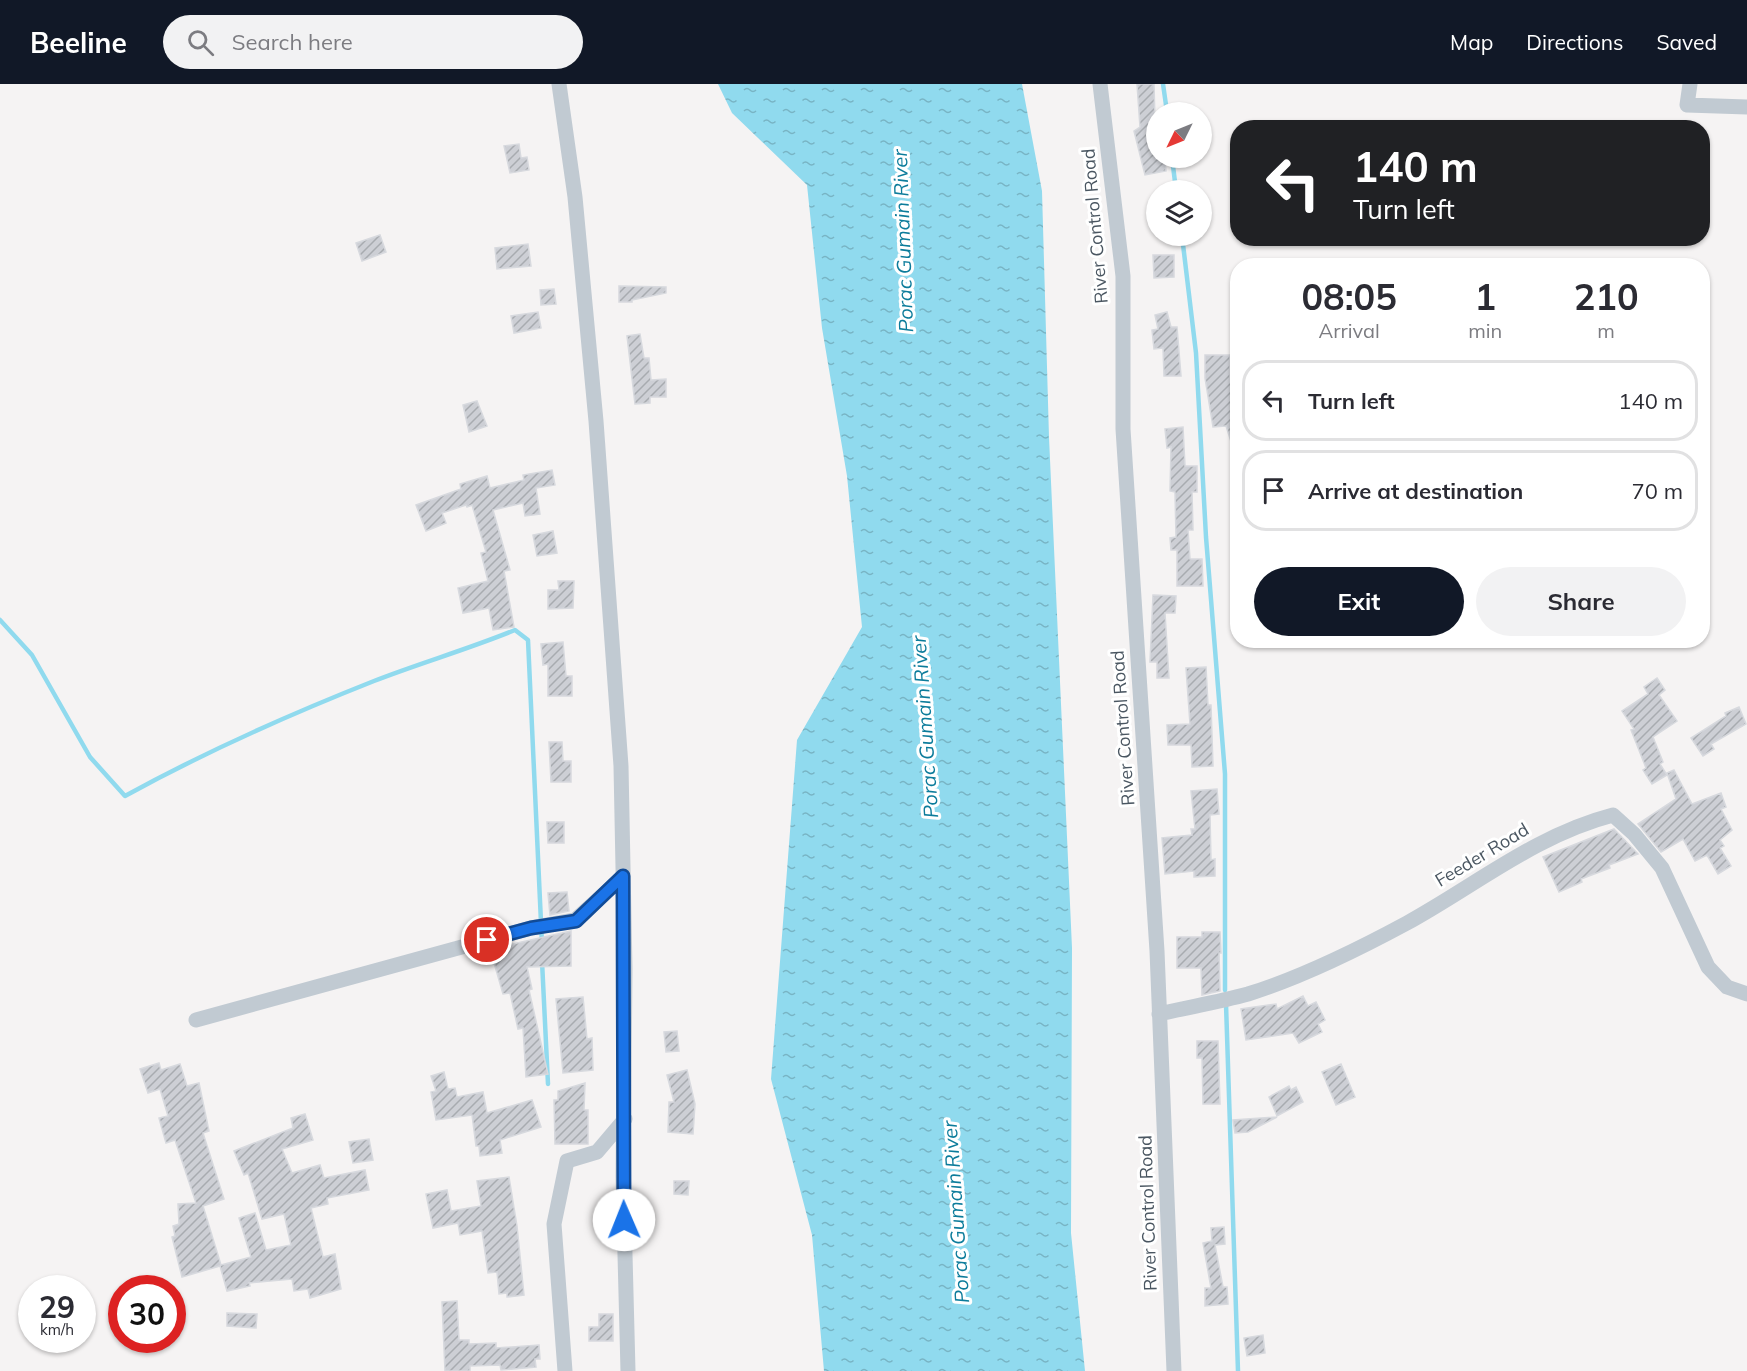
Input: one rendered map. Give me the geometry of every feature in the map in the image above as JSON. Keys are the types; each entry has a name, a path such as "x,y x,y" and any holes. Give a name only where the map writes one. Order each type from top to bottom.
{"street":[{"path":"559,84 574,197 596,421 621,766 625,1119 623,1177 628,1371"},
{"name":"River Control Road","path":"1100,84 1123,276 1123,429 1157,951 1174,1371"},
{"path":"1690,84 1687,105 1747,107"},
{"name":"Feeder Road","path":"1159,1014 1249,994 1328,963 1408,923 1532,847 1582,823 1613,815 1634,834 1662,868 1708,967 1727,987 1747,994"},
{"path":"196,1020 531,928 576,921 623,876"},
{"path":"565,1371 554,1224 567,1161 597,1152 625,1119"}],"water":[{"name":"Porac Gumain River","path":"718,84 1022,84 1042,191 1049,437 1072,948 1071,1233 1085,1371 824,1371 812,1235 771,1079 797,740 862,627 847,476 822,328 807,185 732,113"}],"building":[{"path":"1137,84 1154,84 1154,102 1146,102 1146,168 1166,168 1166,171 1145,175 1134,131 1140,127"},
{"path":"519,144 521,158 527,157 529,170 510,173 504,146"},
{"path":"380,235 386,252 362,261 356,243"},
{"path":"528,244 531,266 497,269 495,248"},
{"path":"1153,255 1174,255 1174,277 1154,278"},
{"path":"619,286 666,287 666,293 632,300 632,302 619,302"},
{"path":"554,289 556,304 541,305 540,290"},
{"path":"538,312 541,328 514,333 511,316"},
{"path":"1167,312 1171,327 1177,327 1181,376 1164,376 1163,348 1154,349 1152,330 1158,329 1155,315"},
{"path":"640,334 644,358 649,358 651,380 666,379 666,397 650,397 650,403 635,404 627,336"},
{"path":"1205,355 1230,355 1230,438 1226,426 1213,427 1205,378"},
{"path":"477,401 487,426 469,432 463,405"},
{"path":"1183,427 1185,466 1197,466 1197,492 1192,492 1193,530 1188,530 1190,559 1202,559 1203,586 1177,586 1177,550 1171,550 1170,538 1176,537 1175,492 1170,491 1171,447 1167,448 1165,429"},
{"path":"552,470 555,485 536,488 540,514 525,516 523,503 493,510 510,570 504,571 514,627 493,630 489,608 463,613 458,588 488,581 481,553 486,552 472,505 442,513 446,523 426,531 416,505 461,489 460,484 487,476 490,488 524,480 523,475"},
{"path":"553,531 557,553 537,556 533,535"},
{"path":"558,581 574,581 573,608 548,609 548,590 559,590"},
{"path":"1153,595 1176,596 1175,613 1165,613 1169,678 1157,678 1157,662 1150,662"},
{"path":"563,642 566,676 572,676 572,696 548,696 548,664 543,665 541,644"},
{"path":"1206,667 1208,705 1211,705 1213,766 1192,767 1191,745 1168,745 1167,725 1190,724 1186,668"},
{"path":"1657,678 1665,690 1659,695 1677,721 1653,737 1663,762 1660,764 1667,775 1652,784 1643,770 1646,768 1631,730 1634,729 1622,711 1648,694 1644,687"},
{"path":"1739,707 1746,724 1711,744 1714,749 1703,756 1691,738 1726,716 1725,713"},
{"path":"549,742 562,742 563,761 571,761 571,782 551,782"},
{"path":"1674,770 1692,804 1721,793 1726,807 1721,809 1732,830 1720,840 1724,846 1720,848 1731,866 1718,874 1707,855 1695,861 1683,839 1661,852 1638,824 1676,799 1667,773"},
{"path":"1217,789 1219,814 1210,815 1211,860 1215,859 1215,876 1194,877 1194,871 1165,874 1162,838 1192,835 1191,829 1195,829 1191,791"},
{"path":"547,822 564,822 564,843 548,843"},
{"path":"1614,829 1638,854 1609,865 1610,868 1581,879 1582,882 1559,892 1543,857"},
{"path":"567,892 569,911 550,915 548,893"},
{"path":"571,931 571,966 527,967 532,989 529,990 548,1074 526,1077 523,1028 518,1029 510,993 503,994 490,949"},
{"path":"1202,932 1220,932 1221,953 1219,953 1220,991 1202,995 1201,968 1177,968 1177,937 1202,937"},
{"path":"1303,996 1308,1006 1316,1002 1325,1020 1318,1024 1322,1032 1299,1043 1293,1033 1246,1040 1241,1009 1276,1004 1277,1009"},
{"path":"583,997 587,1039 592,1038 593,1070 563,1073 556,999"},
{"path":"677,1031 679,1051 666,1052 664,1032"},
{"path":"1197,1041 1218,1041 1220,1104 1203,1104 1202,1058 1197,1058"},
{"path":"159,1063 161,1070 180,1064 187,1086 199,1083 209,1131 203,1133 224,1199 203,1206 221,1265 251,1257 239,1218 255,1213 266,1250 291,1245 284,1214 262,1219 248,1173 244,1175 234,1151 293,1128 291,1118 305,1114 313,1140 282,1149 292,1173 320,1165 324,1178 365,1170 369,1190 327,1198 328,1204 311,1208 323,1257 335,1254 341,1289 310,1298 308,1289 294,1291 292,1279 249,1283 250,1286 227,1291 220,1266 186,1276 182,1275 172,1237 175,1236 173,1226 179,1224 178,1204 196,1203 175,1140 166,1143 159,1118 168,1116 160,1089 148,1093 140,1069"},
{"path":"1341,1064 1355,1097 1336,1105 1322,1072"},
{"path":"687,1070 695,1104 693,1134 668,1132 669,1102 674,1102 667,1075"},
{"path":"444,1072 448,1089 455,1088 457,1097 483,1092 487,1113 532,1100 541,1127 500,1140 502,1153 480,1156 479,1146 476,1146 472,1115 436,1120 431,1092 436,1091 431,1076"},
{"path":"585,1083 584,1110 588,1110 588,1144 555,1144 554,1100 558,1100 558,1091"},
{"path":"1289,1086 1291,1090 1296,1087 1303,1102 1277,1116 1269,1097"},
{"path":"1277,1117 1248,1132 1235,1133 1233,1120"},
{"path":"369,1139 373,1160 353,1163 349,1142"},
{"path":"509,1177 524,1295 507,1297 507,1293 499,1294 497,1272 488,1273 482,1231 460,1235 458,1223 433,1228 426,1194 447,1190 451,1211 481,1206 477,1181"},
{"path":"674,1181 689,1181 688,1195 674,1194"},
{"path":"1224,1227 1225,1244 1215,1245 1223,1287 1227,1287 1228,1304 1205,1306 1205,1288 1211,1288 1203,1243 1212,1241 1211,1228"},
{"path":"457,1301 459,1340 469,1340 469,1344 496,1343 496,1348 539,1345 540,1359 535,1359 536,1367 501,1370 500,1365 470,1366 470,1371 445,1371 442,1302"},
{"path":"227,1313 257,1314 256,1328 227,1326"},
{"path":"599,1314 613,1314 613,1341 589,1341 589,1327 599,1327"},
{"path":"1263,1335 1265,1353 1247,1356 1244,1338"}],"waterway":[{"path":"1163,84 1166,102"},
{"path":"1173,168 1175,180"},
{"path":"1183,246 1196,353 1206,537 1225,774 1225,990"},
{"path":"0,620 32,655 90,757 125,796 216,749 310,707 391,674 515,630 528,640 542,944"},
{"path":"542,961 548,1084"},
{"path":"1226,1004 1238,1371"}],"route":[{"path":"487,940 531,928 576,921 623,876 624,1220"}]}
